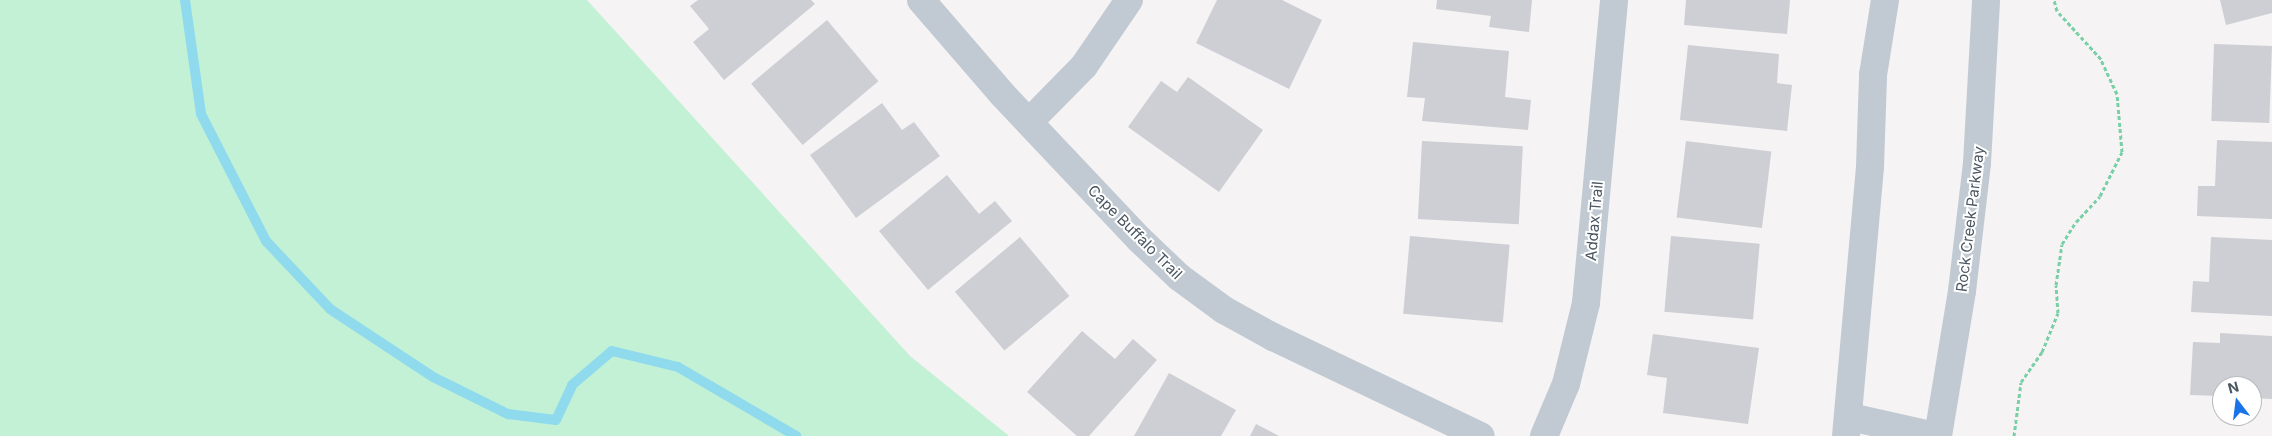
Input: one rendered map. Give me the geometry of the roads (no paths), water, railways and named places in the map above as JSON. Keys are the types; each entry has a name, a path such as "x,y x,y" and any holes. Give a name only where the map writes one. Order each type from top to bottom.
{"street":[{"name":"Cape Buffalo Trail","path":"921,0 1029,122 1158,258 1212,302 1273,337 1481,436"},
{"path":"1029,122 1084,66 1129,0"},
{"name":"Addax Trail","path":"1544,436 1566,384 1586,303 1614,0"},
{"path":"1885,0 1873,75 1870,167 1848,427 1937,436"},
{"name":"Rock Creek Parkway","path":"1937,436 1962,290 1977,163 1986,0"}],"waterway":[{"path":"185,0 201,114 266,241 330,309 433,377 508,414 556,420 572,385 612,351 678,367 796,436"}]}
